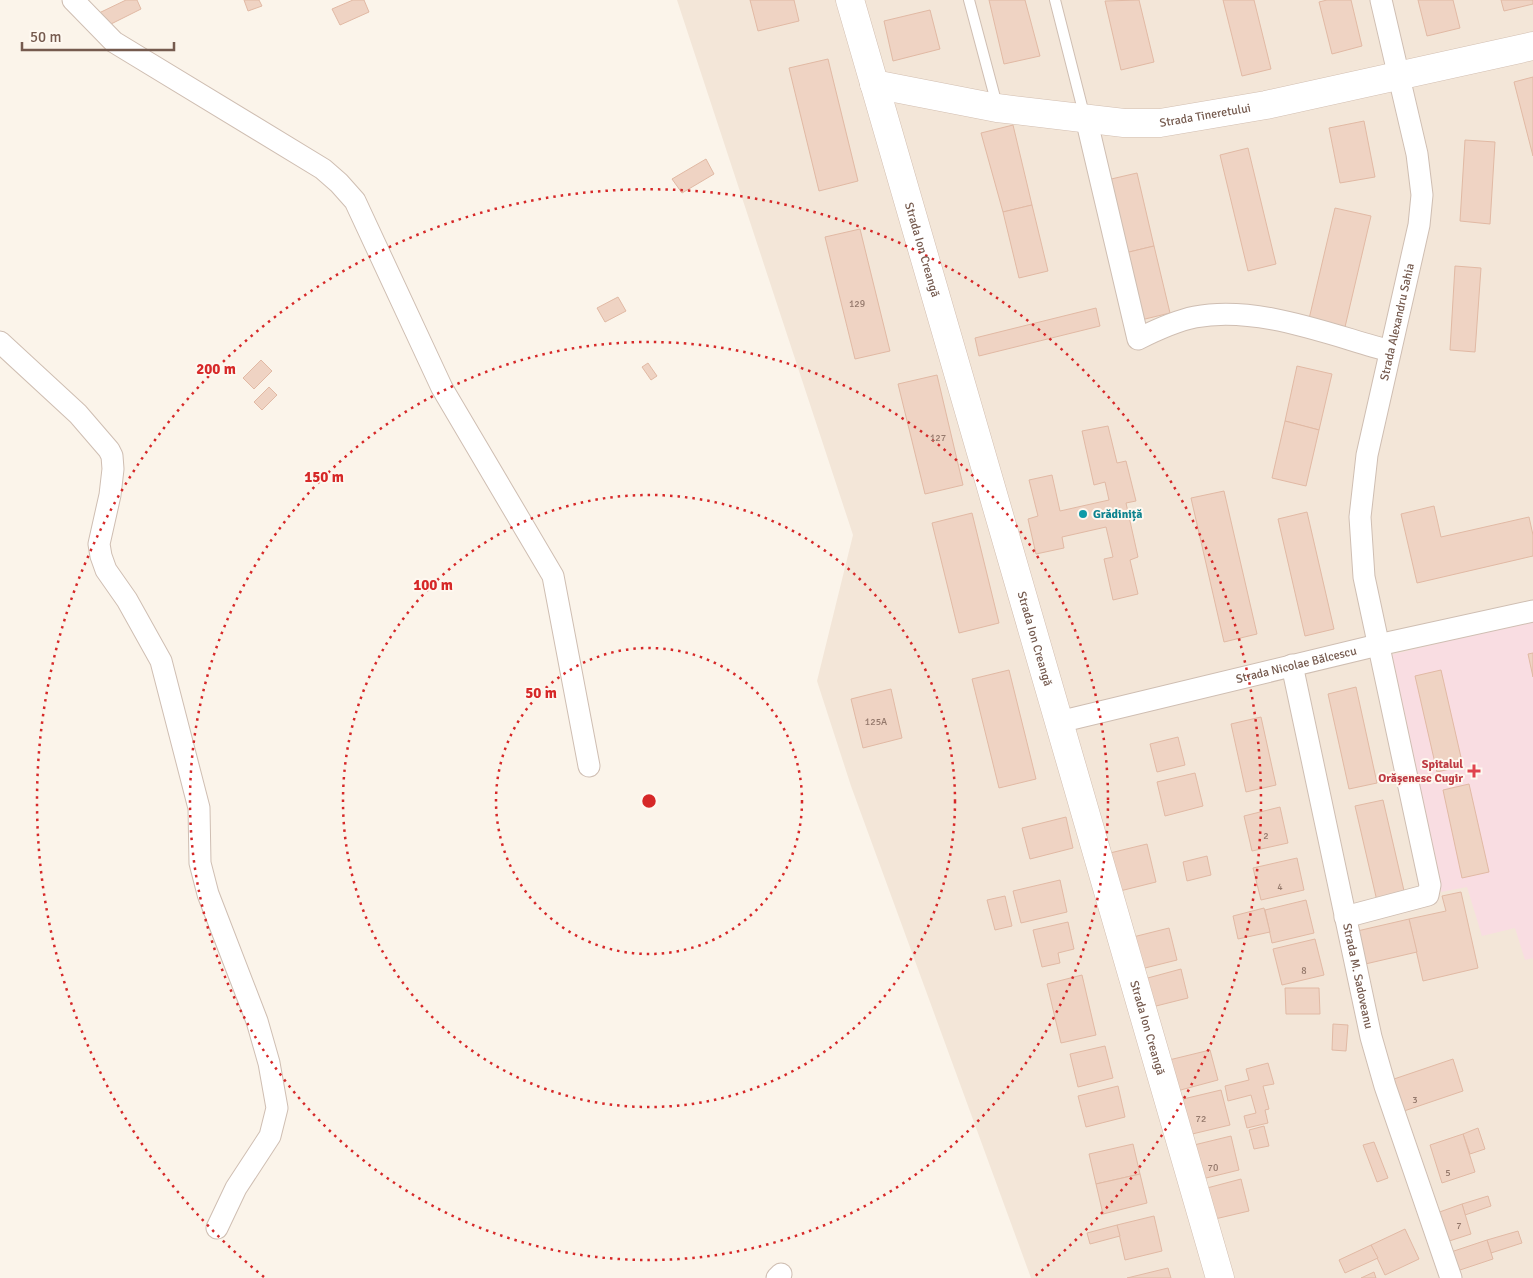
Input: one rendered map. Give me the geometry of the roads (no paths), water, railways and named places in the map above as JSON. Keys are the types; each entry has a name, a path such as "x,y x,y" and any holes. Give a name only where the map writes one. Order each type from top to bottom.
{"street":[{"path":"72,0 114,42 323,169 339,183 354,201 442,388 553,576 589,766"},
{"name":"Strada Ion Creangă","path":"850,0 1220,1278"},
{"name":"Strada Alexandru Sahia","path":"1345,917 1428,895 1430,885 1364,577 1360,517 1367,455 1419,225 1422,195 1417,154 1381,0"},
{"name":"Strada Tineretului","path":"874,84 893,86 997,108 1124,122 1187,120 1266,105 1533,46"},
{"path":"1086,118 1138,339 1168,325 1195,317 1249,315 1271,319 1390,351"},
{"path":"0,342 78,414 112,456 110,495 99,544 101,556 106,570 127,600 161,661 199,808 200,856 208,894 224,940 247,993 269,1063 277,1108 270,1136 236,1188 217,1228"},
{"name":"Strada Nicolae Bălcescu","path":"1059,722 1292,665 1533,610"},
{"name":"Strada M. Sadoveanu","path":"1292,665 1345,917 1384,1086 1451,1278"}],"lane":[{"path":"969,0 997,108"},
{"path":"1055,0 1086,118"}],"place":[{"name":"Grădiniță","path":"1083,514"},
{"name":"Spitalul Orășenesc Cugir","path":"1474,771"}]}
